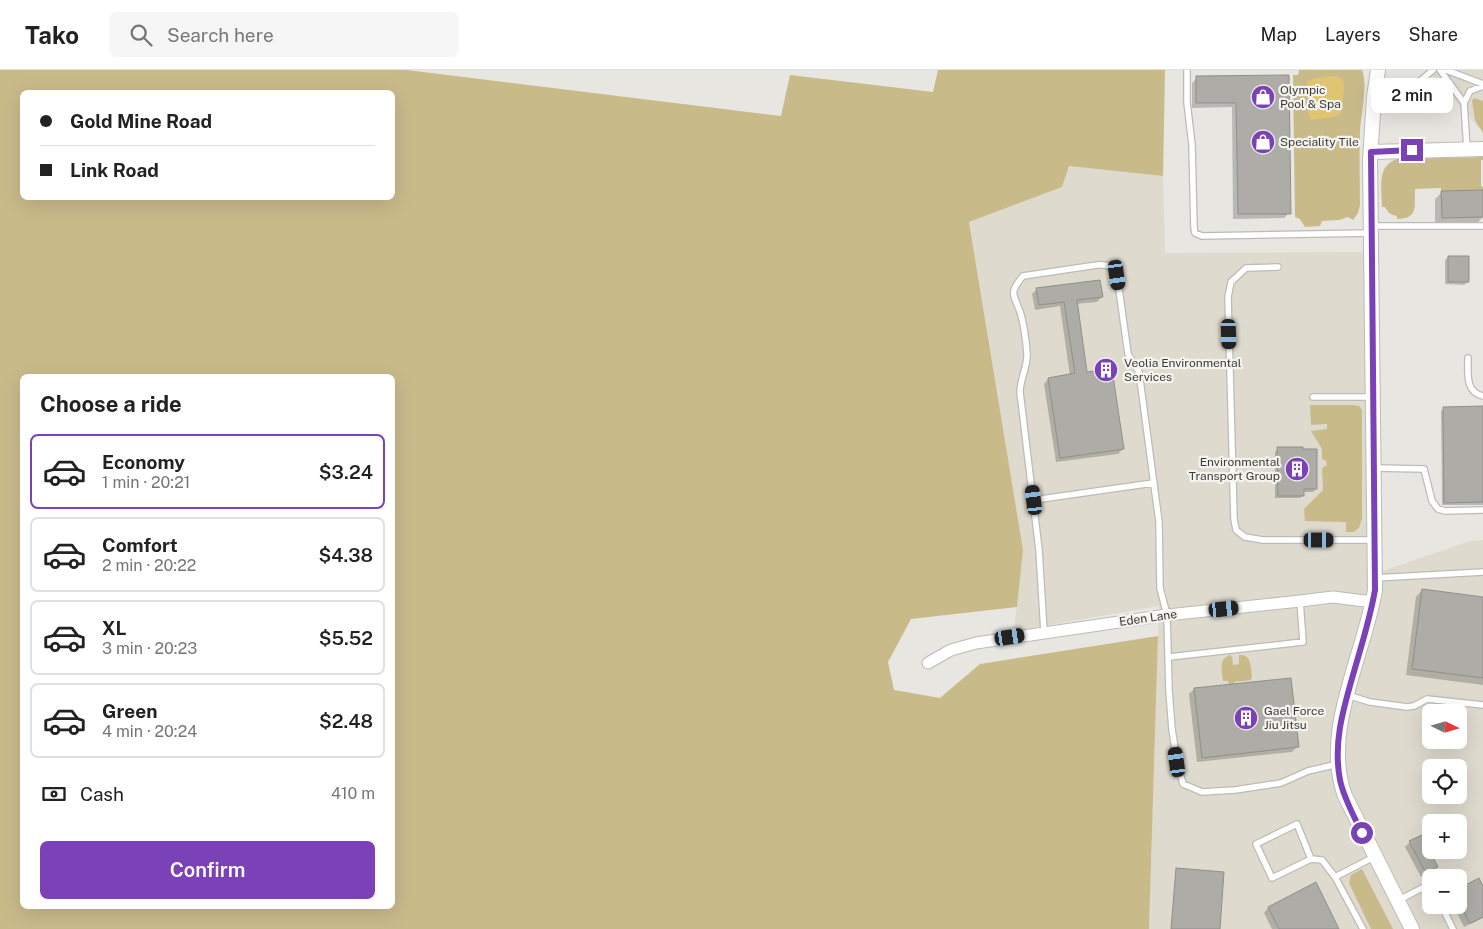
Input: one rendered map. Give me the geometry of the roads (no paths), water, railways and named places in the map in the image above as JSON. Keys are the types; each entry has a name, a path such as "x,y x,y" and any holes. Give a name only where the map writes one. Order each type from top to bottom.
{"street":[{"path":"1378,70 1374,97 1371,152 1375,578 1373,602 1340,724 1338,764 1345,796 1374,857 1412,929"},
{"path":"1371,152 1483,149"},
{"name":"Eden Lane","path":"928,663 951,650 963,646 1044,632 1167,615 1333,597 1373,602"}],"lane":[{"path":"1187,70 1187,102 1192,144 1195,233 1202,236 1483,226"},
{"path":"1401,90 1414,87 1433,70"},
{"path":"1440,70 1464,103"},
{"path":"1446,70 1483,85"},
{"path":"1466,149 1464,103 1470,90 1483,85"},
{"path":"1044,632 1037,527 1020,392 1027,354 1021,316 1014,300 1015,288 1023,276 1097,265 1111,266 1117,275 1128,354 1139,372 1159,522 1160,588 1167,615 1172,729 1177,762 1183,784 1202,792 1236,790 1282,783 1308,771 1338,764"},
{"path":"1278,268 1246,268 1231,282 1228,297 1234,519 1236,530 1245,537 1263,540 1375,540"},
{"path":"1468,358 1470,387 1474,393 1483,396"},
{"path":"1313,397 1373,397"},
{"path":"1374,468 1424,469 1432,501 1438,509 1445,511 1483,510"},
{"path":"1034,500 1153,483"},
{"path":"1375,578 1483,572"},
{"path":"1169,657 1303,642 1300,601"},
{"path":"1347,696 1370,702 1407,707 1414,706 1427,699 1483,705"},
{"path":"1311,859 1297,824 1256,844 1272,878 1311,859 1322,860 1335,877 1362,929"},
{"path":"1335,877 1374,857"},
{"path":"1398,901 1422,888"},
{"path":"1446,914 1453,929"}],"place":[{"name":"Olympic Pool & Spa","path":"1263,97"},
{"name":"Speciality Tile","path":"1263,142"},
{"name":"Veolia Environmental Services","path":"1106,370"},
{"name":"Environmental Transport Group","path":"1297,469"},
{"name":"Gael Force Jiu Jitsu","path":"1246,718"}]}
